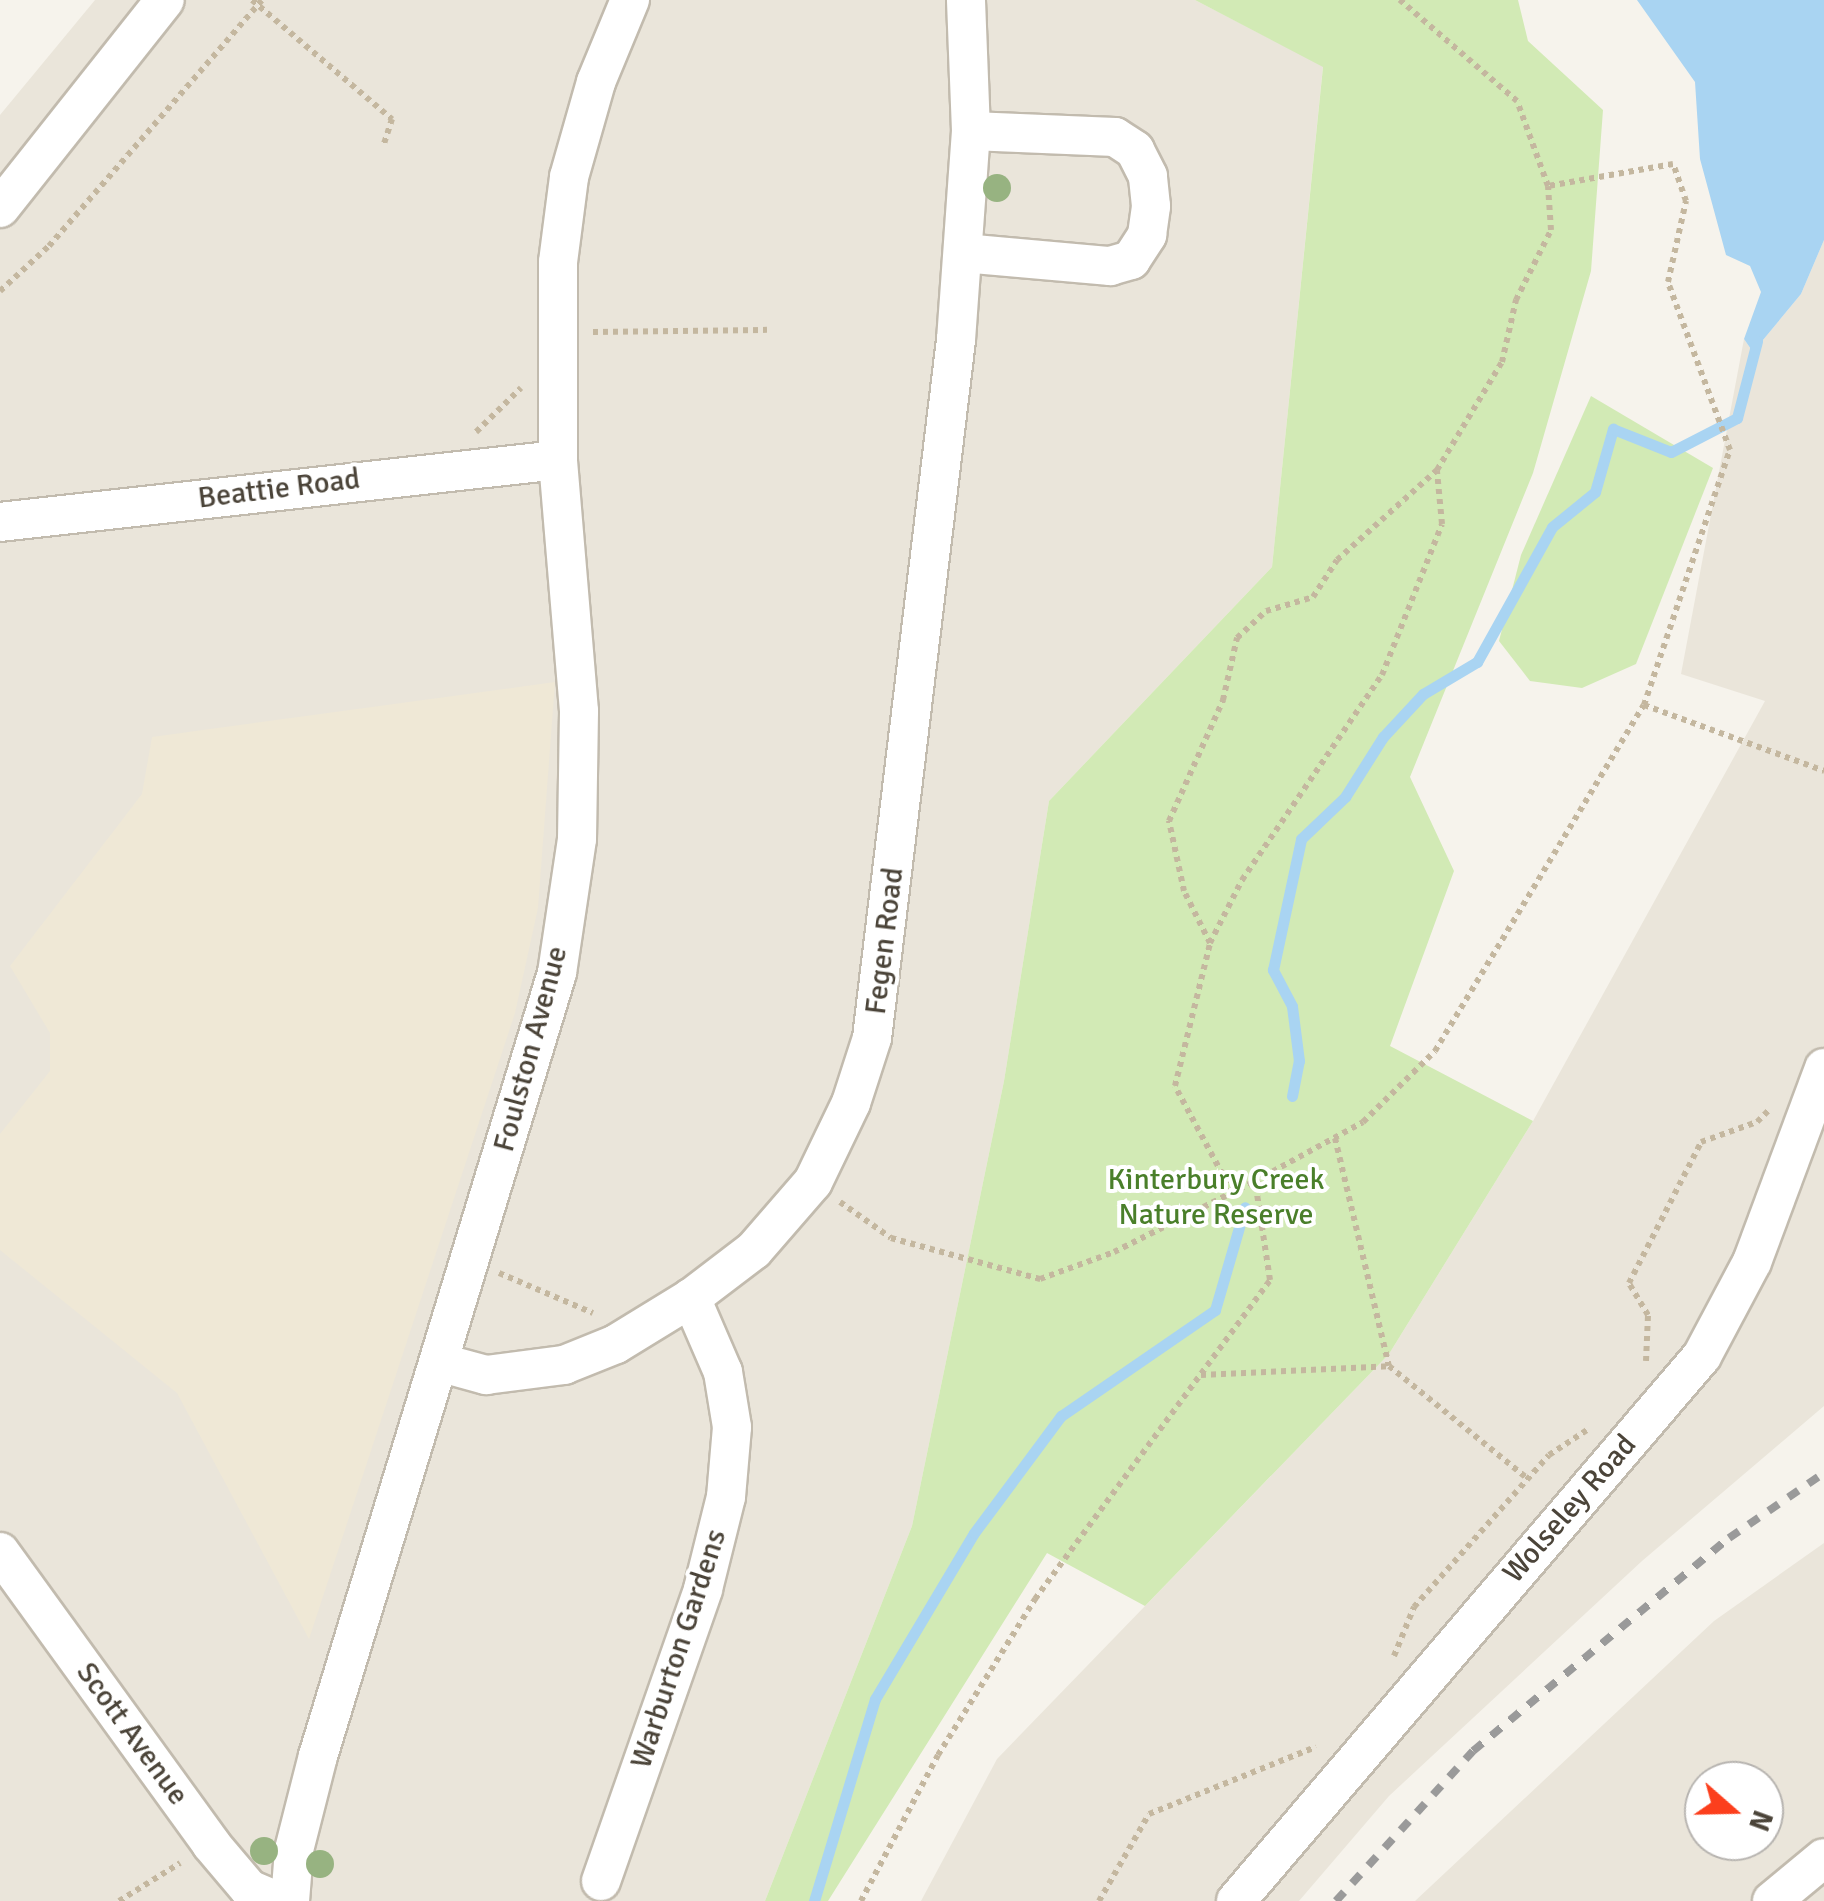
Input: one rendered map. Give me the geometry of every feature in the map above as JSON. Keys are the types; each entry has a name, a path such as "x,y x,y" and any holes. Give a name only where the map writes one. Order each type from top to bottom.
{"street":[{"path":"0,208 165,0"},
{"name":"Foulston Avenue","path":"290,1901 294,1850 318,1756 442,1363 557,973 576,840 579,711 558,460 558,262 569,177 596,82 630,0"},
{"name":"Fegen Road","path":"442,1363 486,1375 564,1365 636,1332 691,1298 754,1250 813,1182 852,1103 872,1038 963,253 971,131 966,0"},
{"path":"963,253 1110,266 1131,260 1146,234 1150,206 1148,176 1135,150 1115,137 971,131"},
{"name":"Beattie Road","path":"0,522 558,460"},
{"name":"Wolseley Road","path":"1236,1901 1702,1356 1752,1262 1824,1068"},
{"name":"Warburton Gardens","path":"601,1881 704,1589 726,1497 732,1428 723,1372 691,1298"},
{"name":"Scott Avenue","path":"0,1552 211,1844 249,1888 277,1901"}],"path":[{"path":"252,0 261,3 392,119 383,147"},
{"path":"1210,944 1184,891 1169,821 1223,700 1237,638 1266,610 1313,597 1337,560 1437,470 1502,362 1516,300 1551,230 1548,186 1517,101 1400,0"},
{"path":"0,290 49,246 261,3"},
{"path":"813,1182 891,1238 1040,1278 1114,1252 1363,1122 1435,1051 1644,705 1730,450 1668,282 1686,201 1673,164 1548,186"},
{"path":"435,472 557,342 767,330"},
{"path":"1232,1192 1176,1086 1210,944 1242,880 1382,675 1442,524 1437,470"},
{"path":"1644,705 1824,771"},
{"path":"1642,1368 1651,1352 1648,1315 1629,1283 1701,1142 1757,1122 1783,1096 1811,1105"},
{"path":"1334,1137 1388,1366 1528,1479"},
{"path":"861,1901 938,1755 1035,1599 1270,1280 1255,1181"},
{"path":"471,1262 636,1332"},
{"path":"1201,1375 1388,1366"},
{"path":"1386,1672 1414,1607 1528,1479 1596,1424"},
{"path":"1099,1901 1149,1814 1328,1742"},
{"path":"119,1901 211,1844"}],"shaded area":[{"path":"95,0 1195,0 1323,66 1272,567 1049,801 1004,1081 912,1526 765,1901 0,1901 0,115"},
{"path":"1824,240 1824,1406 1642,1561 1389,1796 1299,1901 921,1901 997,1759 1389,1354 1533,1121 1765,701 1681,674 1744,339 1753,352 1801,294"},
{"path":"555,682 538,908 515,1013 309,1639 177,1393 0,1250 0,1134 50,1071 50,1033 10,966 142,794 152,737"},
{"path":"1824,1543 1824,1901 1415,1901 1714,1621"}],"green space":[{"name":"Kinterbury Creek Nature Reserve","path":"1195,0 1518,0 1528,41 1603,110 1591,271 1533,473 1410,777 1454,871 1390,1046 1533,1121 1389,1354 1145,1606 1047,1553 828,1901 765,1901 912,1526 1004,1081 1049,801 1272,567 1323,67"},
{"path":"1591,396 1713,468 1636,664 1582,688 1530,681 1499,641 1521,555"}],"water":[{"path":"1637,0 1824,0 1824,240 1801,294 1753,352 1744,339 1761,292 1750,266 1726,255 1700,159 1695,82"}],"waterway":[{"path":"1292,1096 1299,1061 1292,1006 1273,970 1301,839 1345,797 1383,737 1423,694 1477,662 1552,527 1595,492 1613,429 1671,452 1737,418 1757,341"},
{"path":"814,1901 875,1699 974,1533 1061,1416 1215,1310 1245,1207"}],"railway":[{"path":"1336,1901 1473,1751 1729,1538 1824,1473"}]}
